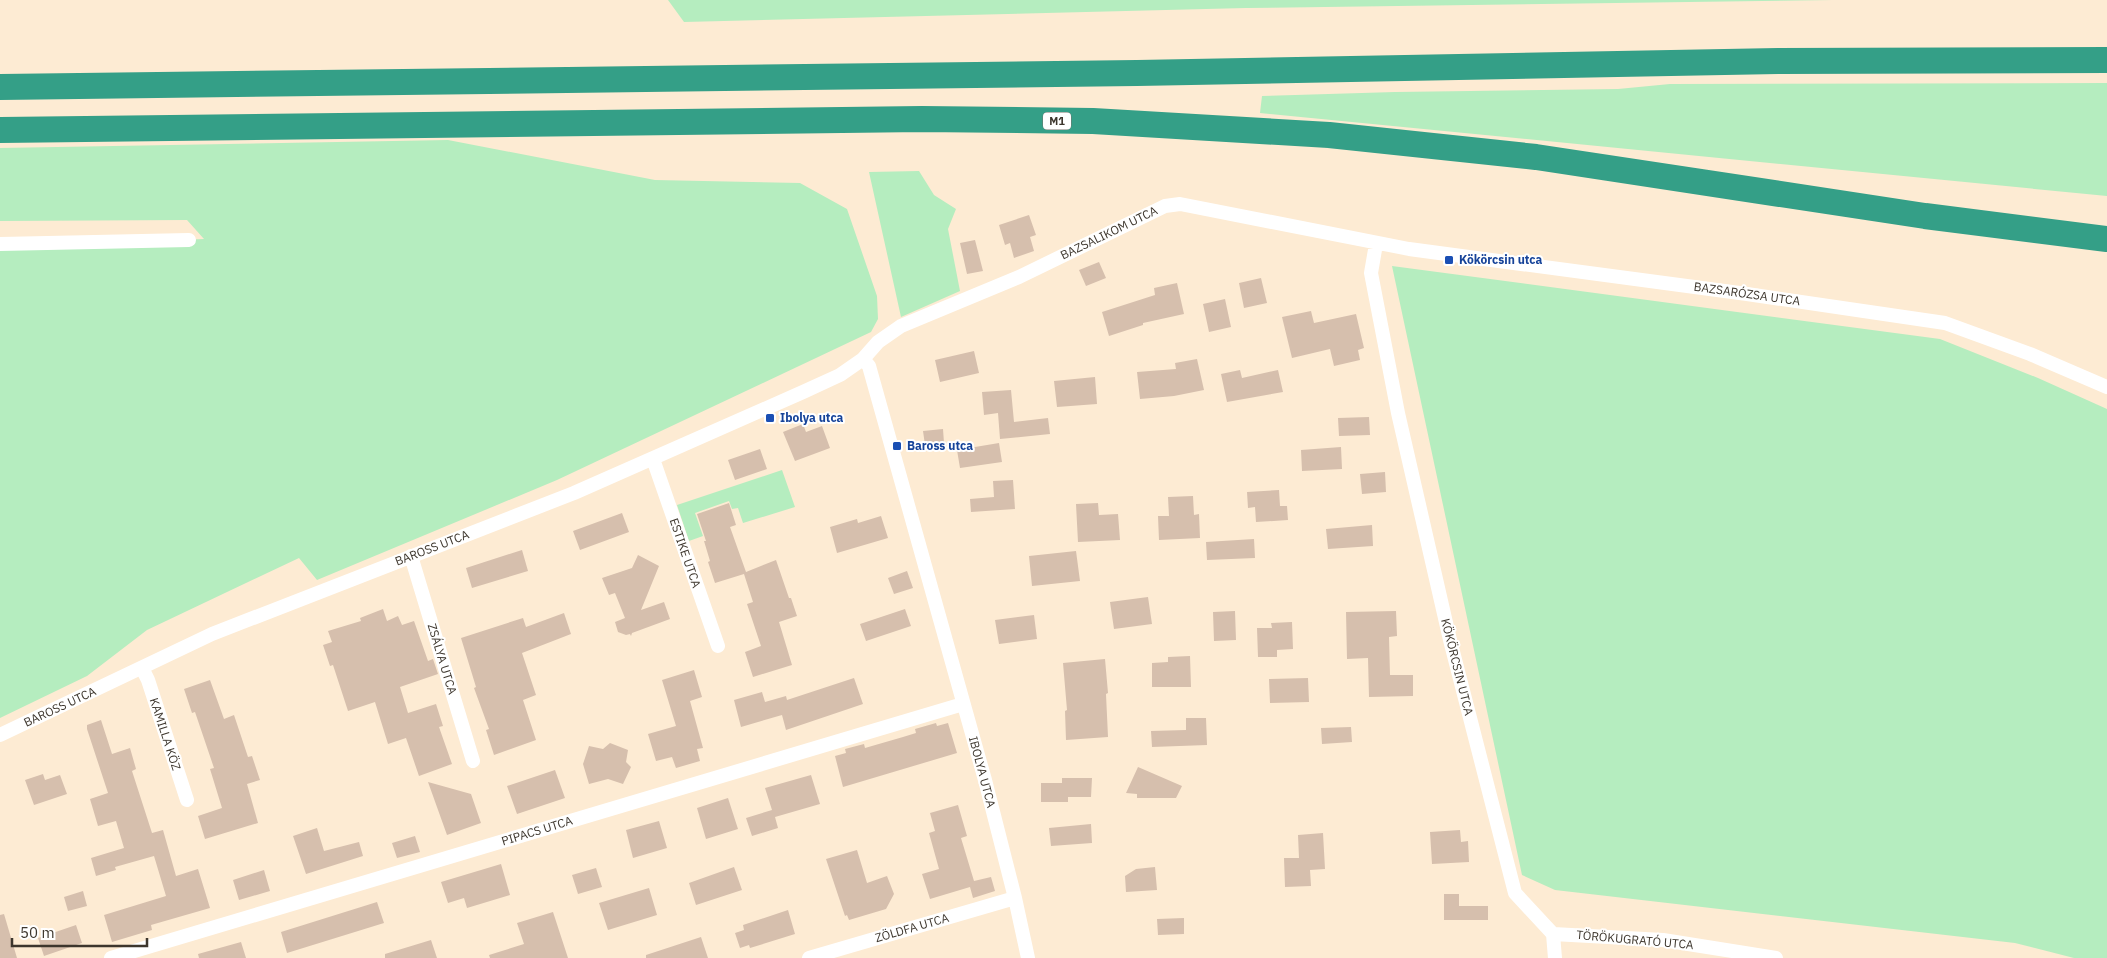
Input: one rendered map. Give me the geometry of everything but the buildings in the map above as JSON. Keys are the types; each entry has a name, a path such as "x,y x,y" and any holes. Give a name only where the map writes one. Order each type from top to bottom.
{"highway":[{"path":"0,87 1137,73 1778,60 2107,60"},
{"name":"M1","path":"0,130 922,119 1093,121 1329,135 1536,157 1925,216 2107,239"}],"street":[{"name":"BAZSALIKOM UTCA","path":"863,359 878,342 901,326 1019,277 1165,206 1180,204 1199,206 1352,237 1376,244"},
{"path":"0,244 189,240"},
{"name":"BAZSARÓZSA UTCA","path":"1376,244 1945,323 2030,354 2107,387"},
{"name":"KÖKÖRCSIN UTCA","path":"1376,244 1371,273 1398,413 1452,650 1515,893 1553,934"},
{"name":"BAROSS UTCA","path":"0,734 212,634 574,493 653,459 840,375 863,359"},
{"name":"IBOLYA UTCA","path":"863,359 869,366 963,704 1015,898 1028,958"},
{"name":"ESTIKE UTCA","path":"653,459 718,646"},
{"name":"ZSÁLYA UTCA","path":"411,556 473,761"},
{"name":"KAMILLA KÖZ","path":"142,668 148,680 186,800"},
{"name":"PIPACS UTCA","path":"111,958 963,704"},
{"name":"ZÖLDFA UTCA","path":"810,958 1015,898"},
{"path":"1553,934 1555,958"},
{"name":"TÖRÖKUGRATÓ UTCA","path":"1553,934 1662,940 1776,958"}],"green space":[{"path":"668,0 1833,0 1246,8 684,22"},
{"path":"2107,83 2107,196 1260,113 1262,96 1618,89 1670,84"},
{"path":"448,140 655,180 800,183 847,209 877,296 878,319 871,332 557,480 317,580 299,558 147,630 87,676 0,718 0,247 204,239 187,220 0,221 0,148"},
{"path":"919,171 934,195 956,209 948,229 960,291 901,317 869,172"},
{"path":"1392,266 1940,339 2038,378 2107,409 2107,958 2074,958 2015,943 1555,890 1522,875"},
{"path":"782,470 795,507 743,523 738,508 732,509 729,501 695,513 703,536 689,541 677,505"}],"place":[{"name":"Kökörcsin utca","path":"1449,260"},
{"name":"Ibolya utca","path":"770,418"},
{"name":"Baross utca","path":"897,446"}]}
